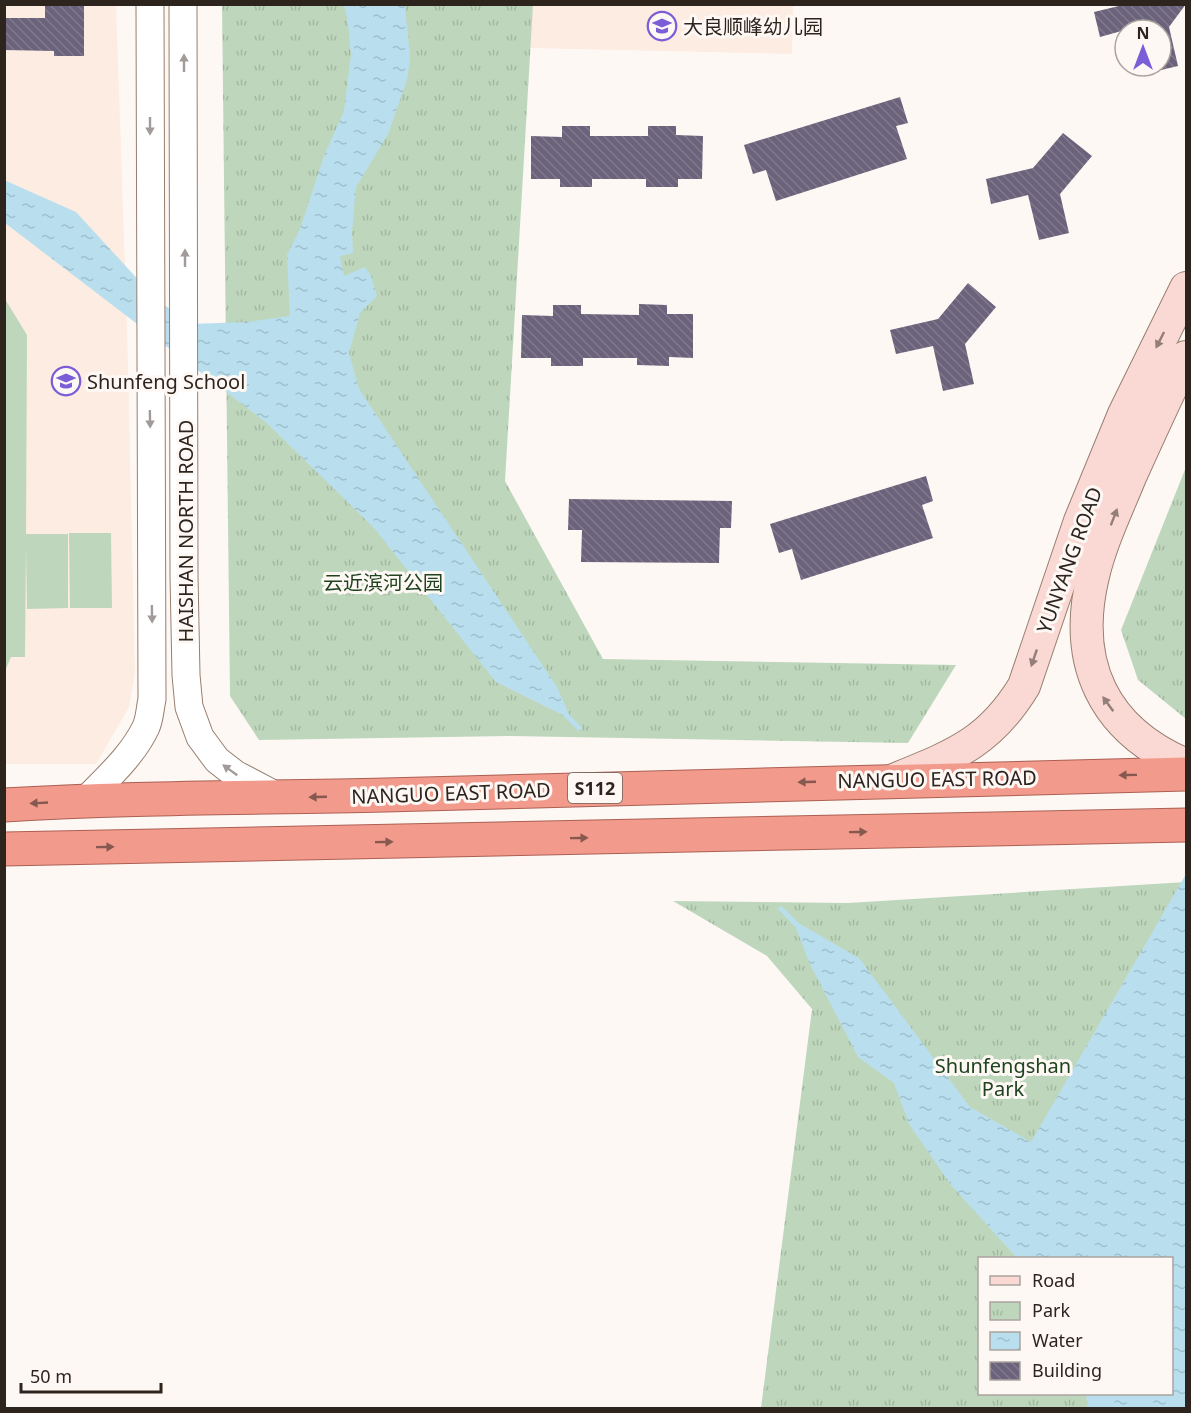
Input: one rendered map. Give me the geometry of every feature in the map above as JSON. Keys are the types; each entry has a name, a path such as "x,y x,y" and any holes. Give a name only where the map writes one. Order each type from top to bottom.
{"highway":[{"name":"NANGUO EAST ROAD","path":"4,805 86,800 281,798 896,779 1186,774"},
{"path":"4,849 1177,825"}],"main road":[{"name":"YUNYANG ROAD","path":"896,779 938,762 971,745 996,724 1012,706 1024,686 1080,521 1124,414 1186,288"},
{"name":"YUNYANG ROAD","path":"1186,357 1120,502 1099,556 1088,605 1087,638 1091,667 1102,695 1117,716 1126,727 1148,744 1186,765"},
{"path":"1124,414 1124,437 1132,440 1164,402"}],"street":[{"name":"HAISHAN NORTH ROAD","path":"86,800 137,744 147,724 152,699 150,4"},
{"name":"HAISHAN NORTH ROAD","path":"183,4 184,576 186,675 189,706 200,737 218,760 236,774 281,798"}],"shaded area":[{"name":"Shunfeng School","path":"4,5 116,5 127,325 135,673 129,707 96,764 5,764"},
{"name":"大良顺峰幼儿园","path":"533,5 793,5 792,54 530,48"}],"green space":[{"name":"云近滨河公园","path":"222,5 533,5 505,481 603,659 956,665 908,743 510,736 259,740 230,696"},
{"path":"5,299 27,335 26,534 68,534 68,608 27,609 26,547 25,657 11,657 5,671"},
{"path":"1186,467 1186,719 1138,680 1121,630"},
{"path":"69,533 111,533 112,608 70,608"},
{"name":"Shunfengshan Park","path":"1186,882 1186,1408 761,1408 812,1009 767,956 673,901 848,903"}],"water":[{"path":"344,5 405,5 410,58 407,80 388,134 356,187 352,231 353,253 340,256 344,276 365,267 371,276 377,296 360,313 349,353 359,389 557,687 571,719 496,682 374,528 268,424 5,223 4,180 76,212 156,299 191,324 246,322 290,316 287,255 300,229 324,156 344,111 351,55"},
{"path":"1186,874 1186,1408 1088,1408 1086,1395 1173,1395 1173,1257 1016,1257 951,1185 909,1124 894,1083 858,1057 809,962 793,920 859,958 970,1107 1031,1142"}],"building":[{"path":"45,4 84,4 84,56 54,56 54,51 4,50 4,18 45,18"},
{"path":"1127,4 1186,4 1173,22 1173,18 1113,18 1113,33 1100,37 1094,12"},
{"path":"1173,44 1178,66 1173,67"},
{"path":"900,97 908,123 896,126 907,159 776,201 766,170 753,174 744,145"},
{"path":"562,126 590,126 590,136 648,136 648,126 676,126 676,135 703,136 702,179 678,179 678,187 646,187 646,179 592,179 592,187 560,187 560,179 531,179 531,136 562,137"},
{"path":"1063,133 1092,156 1060,194 1069,233 1039,240 1028,195 991,204 986,179 1033,168"},
{"path":"968,283 996,307 965,344 974,384 943,391 933,346 896,354 890,330 938,319"},
{"path":"639,304 667,305 667,314 693,314 693,358 669,357 669,366 637,365 637,358 583,358 583,366 551,366 551,358 521,358 522,315 553,316 553,305 581,305 581,314 639,315"},
{"path":"926,476 933,501 922,505 933,538 801,580 792,549 779,553 770,524"},
{"path":"569,499 732,501 731,528 720,528 719,563 581,562 582,530 568,530"}],"waterway":[{"path":"566,715 579,728"},
{"path":"781,909 797,925"}],"place":[{"name":"大良顺峰幼儿园","path":"662,26"},
{"name":"Shunfeng School","path":"66,381"}]}
